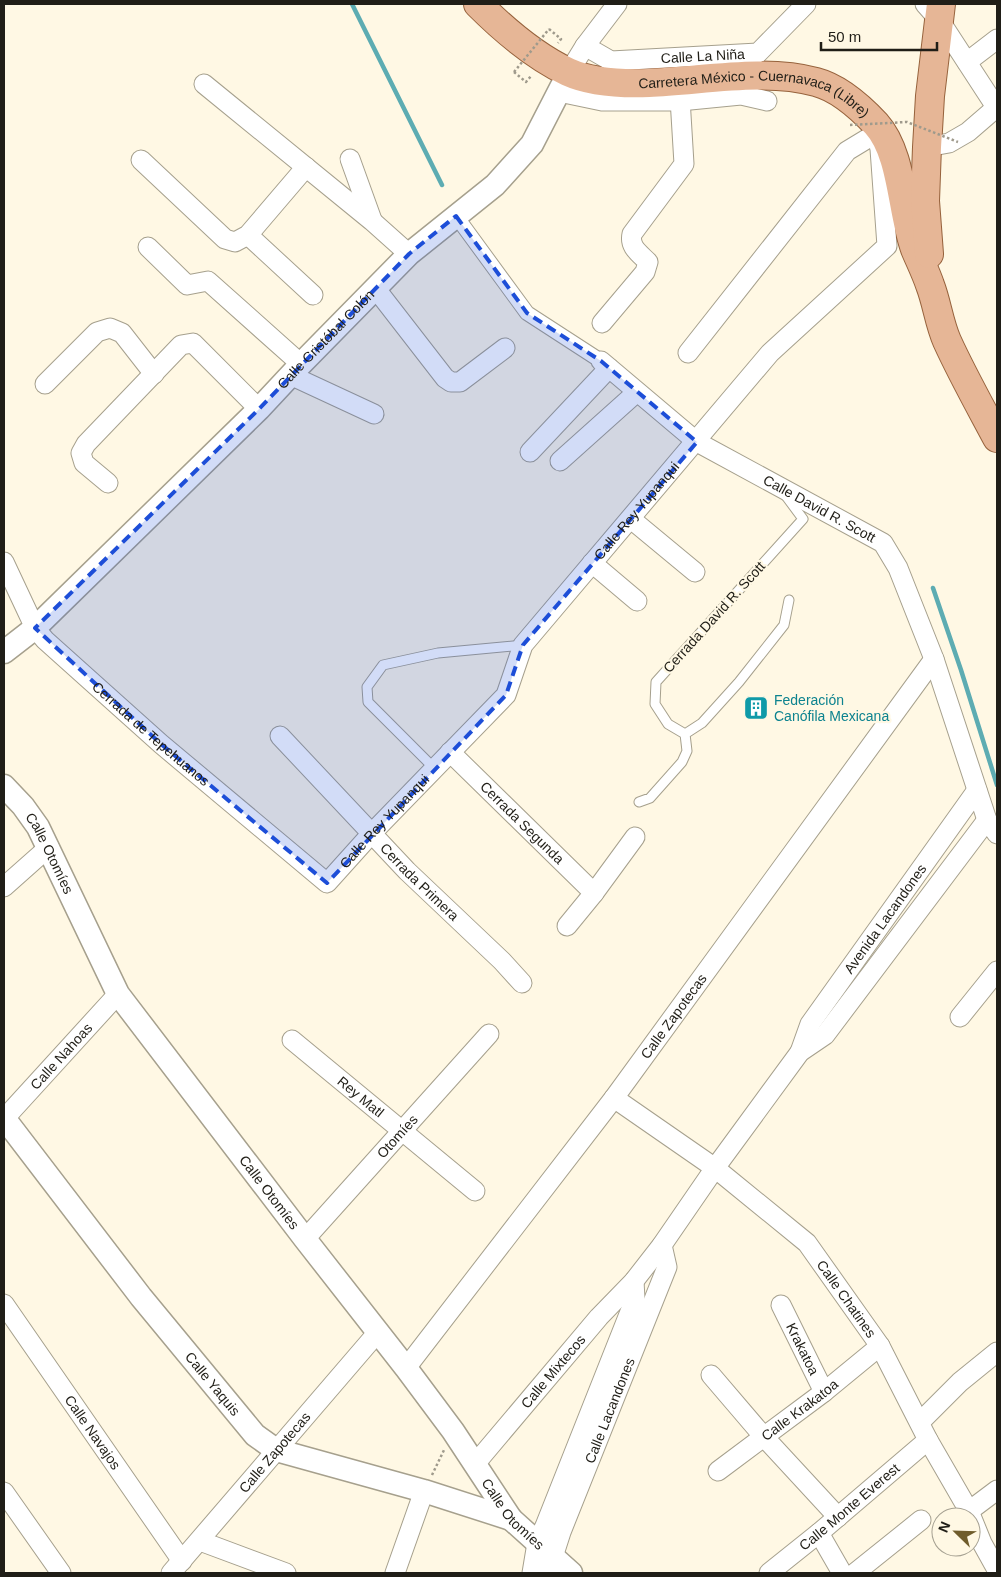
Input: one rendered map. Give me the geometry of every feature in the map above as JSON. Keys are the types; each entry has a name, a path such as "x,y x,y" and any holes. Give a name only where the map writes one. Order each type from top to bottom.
{"main road":[{"name":"Carretera México - Cuernavaca (Libre)","path":"478,4 507,33 564,82 594,80 680,91 754,76 794,77 817,82 851,100 871,130 891,147 914,248 931,286 946,339 968,385 997,438"},
{"name":"Carretera México - Cuernavaca (Libre)","path":"931,286 925,201 935,9"},
{"path":"871,130 898,142 927,147"}],"street":[{"name":"Calle Cristóbal Colón","path":"4,652 35,628 259,409 295,369 409,254 495,185 532,144 585,46 617,4"},
{"name":"Calle La Niña","path":"585,46 611,61 758,53 806,4"},
{"path":"927,147 950,143 968,132 996,107 935,9"},
{"path":"967,62 997,39"},
{"path":"204,84 372,221 409,254"},
{"path":"602,323 645,272 648,262 633,248 632,234 684,164 680,91 741,95 767,101"},
{"path":"688,353 847,151 871,130"},
{"name":"Calle Rey Yupanqui","path":"327,883 372,833 506,695 523,645 697,442 770,353 887,246 880,149 871,130"},
{"path":"350,159 372,221"},
{"path":"141,160 225,239 235,242 248,235 306,168"},
{"path":"456,216 527,313 605,365 530,452"},
{"path":"248,235 313,294"},
{"path":"148,247 187,285 208,281 295,369 374,414"},
{"path":"376,289 444,378 451,382 460,382 505,348"},
{"path":"45,384 97,332 110,328 122,333 154,374"},
{"path":"108,483 84,463 81,453 86,444 181,345 193,343 259,409"},
{"name":"Calle David R. Scott","path":"605,365 697,442 883,543 898,568 934,659 977,790 992,827"},
{"path":"560,461 637,392"},
{"path":"631,519 695,572"},
{"name":"Cerrada de Tepehuanos","path":"4,562 35,628 58,653 161,744 327,883"},
{"path":"592,563 637,601"},
{"name":"Calle Zapotecas","path":"406,1368 614,1098 934,659"},
{"name":"Cerrada Primera","path":"280,736 407,871 502,961 522,983"},
{"name":"Cerrada Segunda","path":"450,752 594,893"},
{"name":"Calle Otomíes","path":"4,786 28,813 49,847 118,994 406,1368 453,1431 511,1519 544,1558 571,1573"},
{"name":"Avenida Lacandones","path":"634,1281 662,1245 715,1168 800,1052 810,1024 977,790"},
{"name":"Avenida Lacandones","path":"800,1052 825,1035 942,880 992,827"},
{"path":"567,926 635,837"},
{"path":"4,887 49,847"},
{"path":"924,866 942,880"},
{"path":"886,918 903,931"},
{"path":"960,1017 997,971"},
{"path":"840,982 856,994"},
{"name":"Calle Nahoas","path":"4,1119 118,994"},
{"name":"Otomíes","path":"305,1239 489,1034"},
{"name":"Rey Matl","path":"292,1040 475,1191"},
{"name":"Calle Chatines","path":"614,1098 715,1168 807,1244 880,1346 928,1440 967,1507"},
{"name":"Calle Yaquis","path":"4,1119 141,1297 255,1436 276,1450 511,1519"},
{"name":"Calle Lacandones","path":"532,1573 561,1532 667,1266 662,1245"},
{"name":"Calle Lacandones","path":"544,1558 545,1526 636,1299 634,1281"},
{"name":"Calle Mixtecos","path":"475,1464 599,1317 634,1281"},
{"name":"Calle Navajos","path":"4,1304 176,1567"},
{"name":"Krakatoa","path":"781,1305 824,1392"},
{"name":"Calle Zapotecas","path":"176,1567 378,1332"},
{"name":"Calle Krakatoa","path":"718,1471 824,1392 880,1346"},
{"path":"920,1422 960,1382 997,1352"},
{"path":"711,1374 764,1437 838,1517"},
{"name":"Calle Monte Everest","path":"769,1573 928,1440"},
{"path":"974,1507 997,1490"},
{"path":"4,1492 61,1573"},
{"path":"395,1573 424,1492"},
{"path":"855,1573 922,1520"},
{"path":"819,1533 842,1573"},
{"name":"Calle Chatines","path":"981,1540 997,1570"},
{"path":"200,1541 286,1573"}],"lane":[{"name":"Cerrada David R. Scott","path":"684,734 668,724 655,704 656,682 803,519 777,484"},
{"path":"639,802 650,798 682,762 687,751 684,734 702,723 739,682 784,625 789,600"},
{"path":"434,768 368,702 367,687 383,665 438,653 523,645"}],"path":[{"path":"514,72 549,29"},
{"path":"871,130 907,122 958,142"},
{"path":"424,1492 453,1431"}],"highlighted area":[{"path":"456,216 527,313 601,361 697,442 523,645 506,695 327,883 161,744 35,628 259,409 409,254"}],"waterway":[{"path":"352,4 442,185"},
{"path":"933,588 997,785"}],"place":[{"name":"Federación Canófila Mexicana","path":"756,708"}]}
